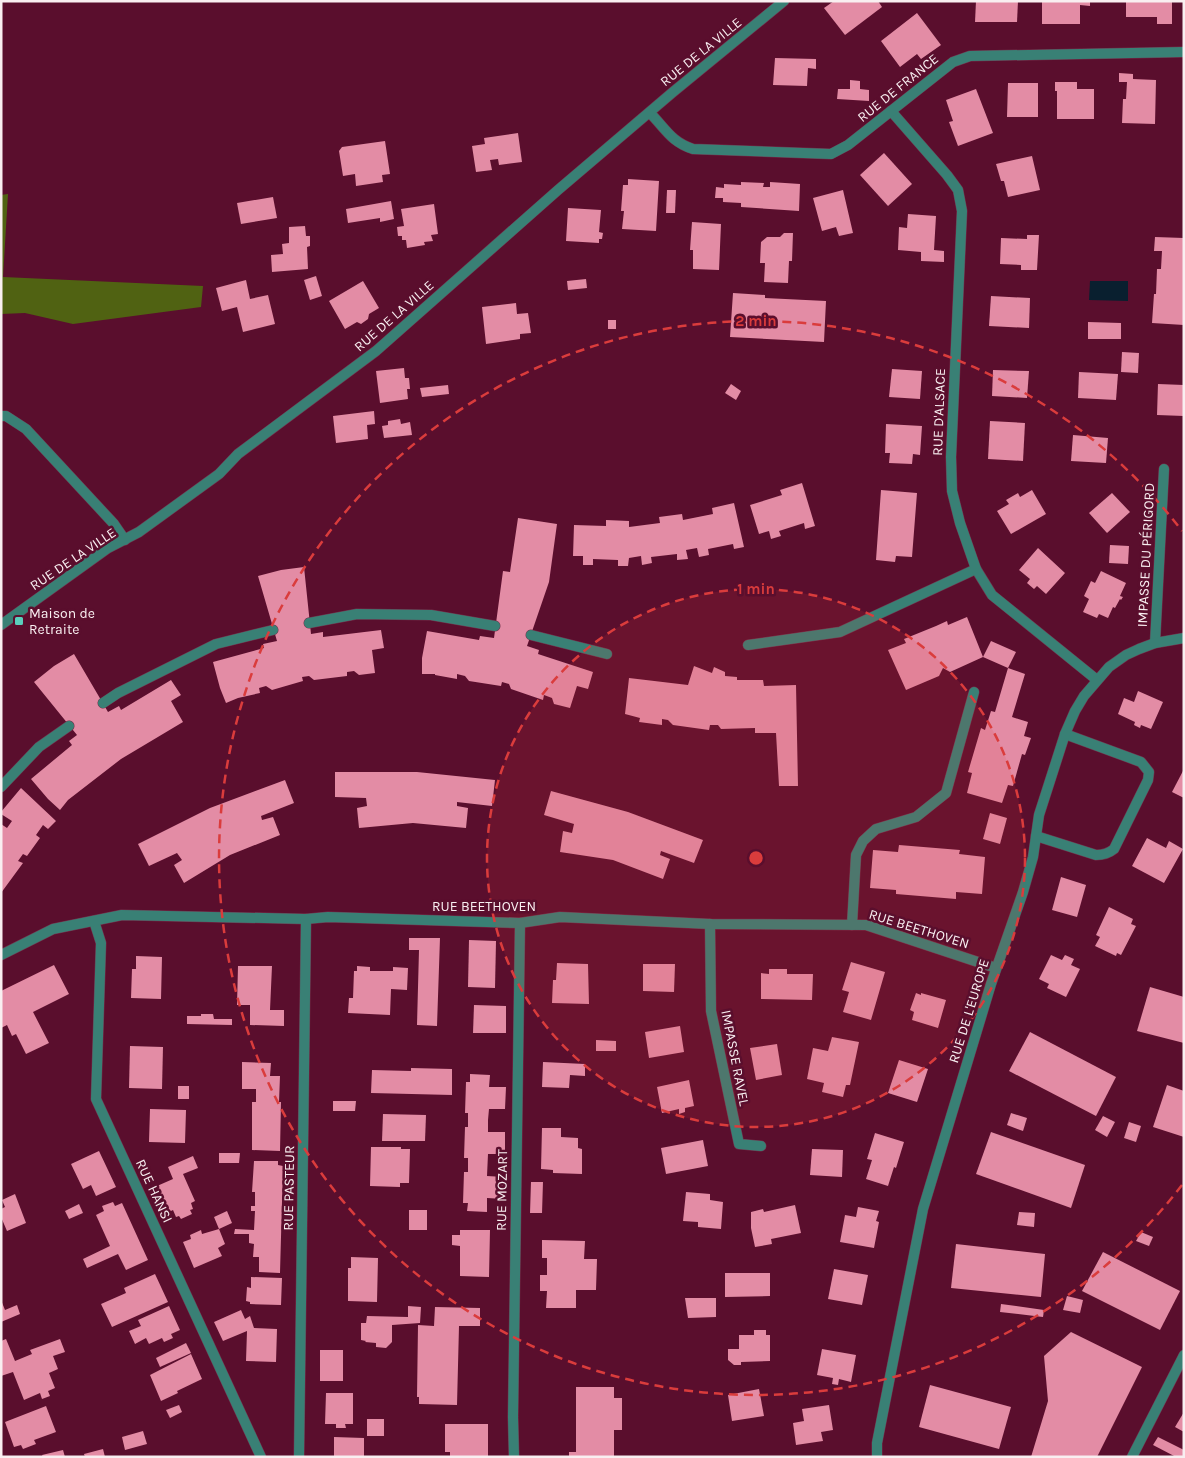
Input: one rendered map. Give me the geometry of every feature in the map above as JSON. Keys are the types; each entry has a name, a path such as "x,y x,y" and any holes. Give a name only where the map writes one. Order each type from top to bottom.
{"street":[{"name":"RUE DE LA VILLE","path":"1,625 108,548 139,532 219,474 238,454 376,351 558,190 784,1"},
{"name":"RUE DE FRANCE","path":"650,113 671,138 681,146 693,149 830,154 838,151 953,62 970,56 1184,52"},
{"name":"RUE D'ALSACE","path":"891,111 958,190 962,211 951,457 952,491 960,523 976,569 992,595 1097,680"},
{"path":"3,414 26,428 114,524 125,540"},
{"name":"IMPASSE DU PÉRIGORD","path":"1155,643 1164,469"},
{"path":"748,645 840,632 976,569"},
{"path":"309,623 356,614 431,615 495,626"},
{"path":"103,703 126,689 216,644 273,630"},
{"path":"531,635 608,654"},
{"name":"RUE DE L'EUROPE","path":"877,1457 877,1443 923,1209 996,968 1023,892 1033,857 1039,815 1065,734 1075,711 1097,680 1109,668 1126,655 1155,643 1184,638"},
{"path":"852,925 856,855 863,841 876,829 916,817 946,792 974,692"},
{"path":"1,787 39,747 69,726"},
{"path":"1036,836 1096,855 1110,852 1114,849 1148,780 1149,772 1141,762 1065,734"},
{"name":"RUE BEETHOVEN","path":"1,955 53,929 122,915 306,919 328,917 520,923 560,918 710,924 866,925 996,968"},
{"name":"RUE PASTEUR","path":"299,1457 306,919"},
{"name":"RUE HANSI","path":"94,921 101,943 96,1099 261,1457"},
{"name":"RUE MOZART","path":"514,1457 520,923"},
{"name":"IMPASSE RAVEL","path":"710,924 711,1011 739,1144 761,1146"},
{"path":"1132,1457 1184,1355"}],"green space":[{"path":"8,194 3,277 203,286 201,307 73,324 25,313 1,314 1,195"}],"water":[{"path":"1090,281 1128,281 1128,301 1089,300"}],"building":[{"path":"834,1 878,1 882,7 845,35 824,8"},
{"path":"976,1 1018,1 1017,22 975,22"},
{"path":"1042,1 1090,1 1090,6 1080,5 1080,24 1042,24"},
{"path":"1126,1 1172,1 1172,24 1157,24 1157,17 1126,17"},
{"path":"917,13 941,45 921,59 917,54 900,67 881,41"},
{"path":"775,58 816,59 816,69 808,68 807,86 773,85"},
{"path":"1119,73 1133,74 1133,79 1156,80 1155,124 1122,123 1123,99 1126,99 1127,82 1119,82"},
{"path":"850,80 860,81 860,89 869,90 869,101 837,99 838,89 850,89"},
{"path":"1055,82 1077,82 1077,89 1094,89 1094,119 1057,119 1057,91 1055,91"},
{"path":"1008,83 1038,83 1038,117 1007,117"},
{"path":"976,89 993,133 958,146 949,122 953,121 946,100"},
{"path":"518,133 522,162 499,165 498,159 490,160 492,170 476,172 472,146 485,144 484,138"},
{"path":"385,141 390,174 382,175 383,182 356,186 355,174 343,176 339,151 342,147"},
{"path":"884,153 912,184 888,206 860,175"},
{"path":"1032,156 1040,190 1008,197 1004,181 1001,181 996,164"},
{"path":"628,179 659,181 656,231 622,229 624,211 621,211 623,185 628,185"},
{"path":"741,182 764,183 763,187 770,187 770,182 800,184 799,211 741,207 741,203 723,202 723,198 715,198 716,187 724,188 724,184 741,185"},
{"path":"667,190 676,190 675,213 666,213"},
{"path":"843,190 853,233 839,236 836,227 822,231 813,198"},
{"path":"273,197 277,218 241,224 237,203"},
{"path":"391,201 394,219 380,222 380,218 348,223 346,209"},
{"path":"434,204 438,234 431,235 433,241 424,242 425,245 407,248 406,240 402,240 402,236 398,236 397,227 404,226 401,209"},
{"path":"568,208 601,210 599,232 603,233 599,243 566,241"},
{"path":"908,214 936,216 934,250 944,251 944,262 921,261 921,252 898,250 899,227 907,228"},
{"path":"692,222 721,224 719,270 693,269 693,250 690,250"},
{"path":"305,226 306,236 310,236 310,246 307,247 308,269 272,272 271,255 283,254 282,244 289,243 289,227"},
{"path":"784,233 793,233 792,261 789,261 788,283 764,282 765,263 760,263 761,242 767,237 780,237"},
{"path":"1027,235 1039,235 1037,270 1021,270 1021,265 1000,264 1001,238 1027,239"},
{"path":"1155,237 1184,238 1184,325 1152,323 1157,269 1161,269 1162,251 1154,251"},
{"path":"316,276 322,296 310,300 304,280"},
{"path":"586,279 587,288 568,290 567,281"},
{"path":"246,280 250,299 268,295 275,324 243,332 237,307 222,311 216,288"},
{"path":"363,281 379,308 369,314 368,319 361,324 357,322 345,329 329,301"},
{"path":"733,293 765,295 765,298 826,301 824,342 730,337"},
{"path":"991,296 1030,298 1029,328 989,326"},
{"path":"516,303 517,314 528,313 531,333 520,334 520,339 486,344 482,307"},
{"path":"608,320 616,320 616,329 608,329"},
{"path":"1088,322 1121,323 1121,339 1088,339"},
{"path":"1122,352 1139,353 1138,373 1121,372"},
{"path":"404,368 405,378 409,378 410,389 407,389 408,399 380,403 376,371"},
{"path":"892,369 922,371 920,399 889,397"},
{"path":"993,370 1029,371 1027,398 992,396"},
{"path":"1079,372 1118,374 1116,400 1078,398"},
{"path":"731,384 741,391 736,400 725,393"},
{"path":"1158,384 1184,385 1184,416 1157,415"},
{"path":"448,385 449,394 422,397 420,388"},
{"path":"374,411 375,424 367,425 368,439 336,443 333,416"},
{"path":"400,419 401,424 410,422 412,435 384,438 382,426 388,425 388,421"},
{"path":"990,421 1025,423 1023,461 988,459"},
{"path":"886,424 922,426 920,455 913,454 912,464 889,463 890,453 885,453"},
{"path":"1073,435 1108,438 1106,463 1071,461"},
{"path":"802,483 815,526 805,529 804,523 779,531 781,536 771,539 769,531 759,534 750,505 782,495 780,490"},
{"path":"881,490 917,493 912,557 896,556 895,562 876,560"},
{"path":"1032,490 1046,514 1011,534 997,511 1009,504 1006,500 1018,493 1020,497"},
{"path":"1112,493 1130,512 1107,533 1089,513"},
{"path":"734,503 744,547 734,549 733,544 708,549 709,555 699,557 697,548 686,550 688,559 677,560 677,554 651,557 652,563 642,565 641,556 629,558 628,566 618,566 618,560 593,559 593,565 583,565 583,556 573,556 574,525 606,526 606,520 629,521 629,527 660,523 659,517 682,514 683,520 713,514 712,508"},
{"path":"518,518 557,524 549,582 527,646 539,650 538,654 593,672 588,689 577,686 570,708 554,704 552,698 544,695 543,700 511,689 509,684 502,682 501,686 469,681 465,676 457,674 457,679 435,674 422,674 422,658 427,631 479,640 480,636 494,638 503,571 510,572"},
{"path":"1110,545 1129,546 1128,564 1109,563"},
{"path":"1038,548 1065,573 1046,594 1037,586 1034,589 1027,583 1030,579 1019,570"},
{"path":"304,567 311,634 323,632 323,637 381,630 384,648 372,650 375,673 359,675 354,671 347,672 347,676 314,680 309,676 302,677 303,681 272,690 266,686 259,688 260,693 226,703 213,662 264,648 263,644 277,641 258,576"},
{"path":"1101,571 1126,583 1120,596 1123,597 1115,608 1113,607 1108,618 1099,614 1097,618 1083,612 1089,599 1084,596 1091,581 1095,583"},
{"path":"967,617 983,657 950,672 943,668 939,676 906,690 888,650 906,643 904,639 947,621 948,625"},
{"path":"991,641 1016,652 1008,668 983,657"},
{"path":"74,654 108,712 119,706 121,710 171,680 181,695 171,701 183,722 121,759 68,800 60,810 31,779 72,745 69,741 77,735 34,682 54,666"},
{"path":"694,666 712,673 714,667 725,672 725,676 737,677 737,680 763,680 764,686 796,685 798,786 779,786 776,733 755,733 755,728 721,729 718,725 710,725 709,730 673,725 668,720 662,719 662,725 639,722 640,718 625,714 629,678 688,685"},
{"path":"1008,668 1025,674 1012,717 1028,722 1024,736 1031,738 1025,755 1022,754 1013,786 1008,785 1002,803 967,793 972,773 968,772 981,728 985,730 991,711 995,712"},
{"path":"1138,691 1163,702 1151,729 1141,725 1140,728 1134,725 1135,722 1118,714 1124,698 1134,702"},
{"path":"1184,769 1184,798 1172,792"},
{"path":"335,772 417,772 495,780 492,806 457,802 457,806 468,808 466,828 413,823 359,828 357,808 367,806 366,798 335,797"},
{"path":"285,780 294,803 261,816 262,820 273,817 280,835 230,855 184,883 174,865 182,860 177,853 149,866 138,844 210,808"},
{"path":"21,788 56,821 48,829 43,825 36,835 40,838 27,856 23,854 18,861 23,863 1,893 1,824 7,828 12,821 1,814 1,812"},
{"path":"551,791 628,812 703,840 694,863 661,851 660,855 670,859 663,879 613,860 560,852 563,831 572,833 574,824 544,815"},
{"path":"990,813 1007,818 1000,844 983,839"},
{"path":"1147,838 1166,848 1169,841 1183,849 1164,883 1132,866"},
{"path":"899,845 960,850 959,854 985,857 982,894 956,892 956,899 896,894 896,890 870,888 873,850 898,852"},
{"path":"1061,877 1086,885 1077,917 1052,910"},
{"path":"1109,907 1133,919 1131,924 1136,926 1121,955 1117,953 1116,956 1095,946 1100,937 1096,935"},
{"path":"409,938 440,938 437,1026 417,1025 419,950 409,950"},
{"path":"469,940 496,941 495,988 468,987"},
{"path":"1051,955 1062,960 1065,955 1074,959 1071,965 1080,969 1066,997 1047,988 1049,984 1039,979"},
{"path":"136,956 162,957 161,999 131,998 132,969 136,969"},
{"path":"851,962 885,972 871,1020 843,1012 849,992 842,990"},
{"path":"557,963 588,964 589,1004 552,1003 553,980 556,980"},
{"path":"643,964 675,964 674,992 643,991"},
{"path":"54,965 69,994 33,1012 49,1043 26,1054 16,1034 12,1036 7,1025 1,1028 1,991"},
{"path":"238,966 272,966 270,1010 284,1010 284,1026 250,1025 250,1005 237,1005"},
{"path":"357,966 370,967 370,971 393,971 393,967 408,968 407,990 391,989 390,1015 348,1013 349,998 353,998 354,971 357,971"},
{"path":"769,969 787,969 787,974 813,974 812,1000 761,999 761,973 769,974"},
{"path":"1150,987 1184,997 1184,1043 1137,1031"},
{"path":"916,993 946,1000 938,1028 912,1020 914,1012 910,1010"},
{"path":"474,1005 506,1006 506,1033 473,1033"},
{"path":"201,1014 213,1014 214,1019 232,1019 232,1025 187,1024 187,1016 201,1016"},
{"path":"680,1026 684,1052 649,1058 645,1032"},
{"path":"1030,1032 1116,1077 1096,1116 1009,1071"},
{"path":"832,1037 859,1042 850,1085 846,1085 843,1097 822,1092 824,1083 807,1079 813,1048 828,1051"},
{"path":"596,1040 616,1041 616,1051 596,1051"},
{"path":"777,1044 782,1075 756,1080 750,1048"},
{"path":"130,1046 163,1047 162,1089 129,1088"},
{"path":"899,1060 928,1069 917,1102 888,1093"},
{"path":"242,1062 271,1063 270,1076 280,1076 280,1151 252,1150 252,1102 256,1102 256,1089 242,1089"},
{"path":"543,1062 585,1064 585,1076 570,1075 569,1088 542,1087"},
{"path":"411,1068 452,1069 452,1095 371,1093 372,1070 411,1071"},
{"path":"470,1074 490,1075 489,1087 506,1087 505,1109 489,1109 488,1120 488,1132 505,1132 505,1154 488,1154 487,1176 504,1177 504,1199 487,1198 487,1212 467,1211 468,1203 463,1203 464,1172 468,1172 468,1158 464,1158 465,1127 468,1127 468,1113 465,1113 466,1082 470,1082"},
{"path":"689,1080 694,1106 685,1108 685,1112 679,1114 679,1109 662,1113 657,1087"},
{"path":"1167,1085 1184,1091 1184,1137 1153,1127"},
{"path":"178,1086 189,1086 189,1099 178,1099"},
{"path":"333,1101 356,1101 355,1111 333,1111"},
{"path":"150,1109 186,1110 185,1143 149,1142"},
{"path":"1011,1113 1027,1118 1023,1131 1007,1125"},
{"path":"383,1114 426,1115 425,1141 382,1141"},
{"path":"1103,1116 1115,1122 1107,1137 1095,1130"},
{"path":"1129,1122 1141,1126 1136,1142 1124,1138"},
{"path":"542,1128 561,1128 561,1137 578,1138 578,1148 582,1149 582,1174 553,1173 553,1170 541,1169"},
{"path":"991,1132 1085,1165 1071,1208 976,1174"},
{"path":"875,1133 904,1142 888,1186 866,1179 872,1160 867,1159"},
{"path":"703,1140 708,1166 666,1174 661,1148"},
{"path":"371,1147 401,1147 401,1149 410,1149 409,1183 400,1183 400,1187 370,1186"},
{"path":"812,1149 843,1150 842,1177 810,1175"},
{"path":"99,1151 116,1187 96,1196 91,1185 83,1189 71,1164"},
{"path":"219,1153 240,1153 239,1163 219,1163"},
{"path":"193,1156 198,1168 183,1174 195,1201 191,1203 193,1209 190,1210 192,1214 181,1219 179,1216 176,1217 173,1210 169,1212 157,1186 173,1179 168,1167"},
{"path":"254,1161 278,1161 278,1165 283,1166 280,1273 259,1272 259,1257 253,1257 254,1244 249,1243 249,1234 234,1234 235,1229 254,1230 255,1211 251,1211 251,1206 255,1206 255,1192 252,1192"},
{"path":"531,1182 543,1182 542,1213 530,1213"},
{"path":"686,1192 710,1194 710,1200 723,1202 721,1229 698,1227 698,1222 683,1221"},
{"path":"15,1194 26,1223 7,1231 1,1217 1,1209 5,1207 2,1200"},
{"path":"113,1202 115,1206 122,1203 148,1260 126,1270 118,1254 87,1268 83,1259 110,1246 96,1215 104,1211 102,1206"},
{"path":"79,1204 83,1213 69,1219 65,1211"},
{"path":"795,1205 801,1233 771,1239 772,1244 755,1247 751,1228 751,1212 763,1209 764,1212"},
{"path":"858,1207 879,1211 876,1221 879,1222 874,1248 840,1242 845,1215 856,1217"},
{"path":"409,1210 427,1210 427,1230 409,1230"},
{"path":"227,1211 232,1223 219,1229 214,1217"},
{"path":"1019,1212 1035,1213 1034,1227 1017,1225"},
{"path":"219,1229 225,1244 218,1248 222,1256 194,1268 183,1242 191,1239 190,1235 201,1230 202,1234"},
{"path":"460,1230 490,1230 489,1277 460,1276 460,1246 452,1245 452,1235 460,1235"},
{"path":"1141,1232 1153,1237 1149,1246 1136,1241"},
{"path":"542,1240 585,1241 584,1259 597,1259 596,1290 576,1290 576,1308 546,1308 547,1291 540,1291 540,1275 547,1275 547,1258 542,1258"},
{"path":"956,1244 1045,1254 1041,1297 951,1288"},
{"path":"1103,1252 1180,1291 1160,1330 1082,1291"},
{"path":"351,1257 378,1258 377,1302 348,1301 348,1268 351,1268"},
{"path":"834,1269 868,1275 862,1305 828,1299"},
{"path":"725,1273 770,1273 770,1296 725,1297"},
{"path":"155,1274 168,1302 112,1327 101,1304 126,1293 124,1288"},
{"path":"251,1277 282,1278 281,1305 250,1304 250,1302 246,1301 247,1287 251,1288"},
{"path":"1067,1296 1083,1300 1080,1313 1063,1310"},
{"path":"685,1298 716,1298 716,1317 688,1318"},
{"path":"1,1300 5,1310 17,1305 20,1314 1,1322"},
{"path":"1001,1304 1044,1310 1043,1317 1000,1312"},
{"path":"169,1306 180,1330 171,1334 173,1338 164,1342 162,1338 149,1344 146,1338 135,1344 129,1331 141,1326 138,1320"},
{"path":"408,1306 421,1307 420,1323 392,1325 392,1342 386,1348 376,1347 376,1343 361,1340 361,1323 366,1323 367,1316 408,1317"},
{"path":"435,1307 480,1308 480,1326 459,1326 457,1405 419,1404 419,1397 417,1397 418,1325 434,1326"},
{"path":"241,1310 245,1319 250,1316 254,1328 277,1329 276,1362 246,1361 247,1331 223,1341 214,1322"},
{"path":"754,1330 766,1330 766,1335 770,1335 770,1361 741,1362 741,1365 734,1365 728,1360 728,1349 739,1349 739,1335 754,1335"},
{"path":"1071,1332 1142,1367 1097,1457 1031,1457 1048,1401 1044,1356"},
{"path":"6,1339 15,1361 32,1354 30,1350 60,1339 65,1352 53,1356 58,1369 49,1373 55,1388 48,1391 50,1396 42,1399 40,1393 24,1400 13,1372 1,1376 1,1341"},
{"path":"186,1343 191,1353 160,1367 156,1358"},
{"path":"822,1349 856,1355 851,1382 839,1379 838,1385 832,1384 833,1378 817,1375"},
{"path":"320,1350 343,1350 343,1381 320,1381"},
{"path":"191,1354 202,1379 161,1401 150,1375"},
{"path":"930,1385 1011,1407 999,1449 919,1427"},
{"path":"576,1387 614,1387 614,1398 622,1398 622,1430 614,1430 614,1457 569,1457 569,1452 576,1452"},
{"path":"759,1389 764,1416 732,1421 728,1395"},
{"path":"326,1393 353,1393 353,1424 345,1424 346,1428 336,1428 336,1424 325,1424"},
{"path":"179,1405 182,1412 170,1418 166,1410"},
{"path":"829,1405 833,1430 821,1432 823,1441 796,1445 793,1423 804,1421 802,1409"},
{"path":"46,1406 56,1432 34,1440 36,1444 23,1449 21,1445 14,1447 5,1422"},
{"path":"1184,1412 1184,1432 1175,1427"},
{"path":"367,1419 384,1419 384,1436 367,1436"},
{"path":"445,1424 488,1424 488,1457 450,1457 450,1452 445,1452"},
{"path":"143,1431 147,1444 125,1450 122,1437"},
{"path":"334,1437 364,1438 364,1457 334,1457"},
{"path":"1158,1437 1184,1450 1184,1457 1176,1457 1153,1445"},
{"path":"103,1449 105,1457 85,1457 84,1454"},
{"path":"63,1450 65,1457 43,1457 42,1455"}],"place":[{"name":"Maison de Retraite","path":"19,621"}]}
